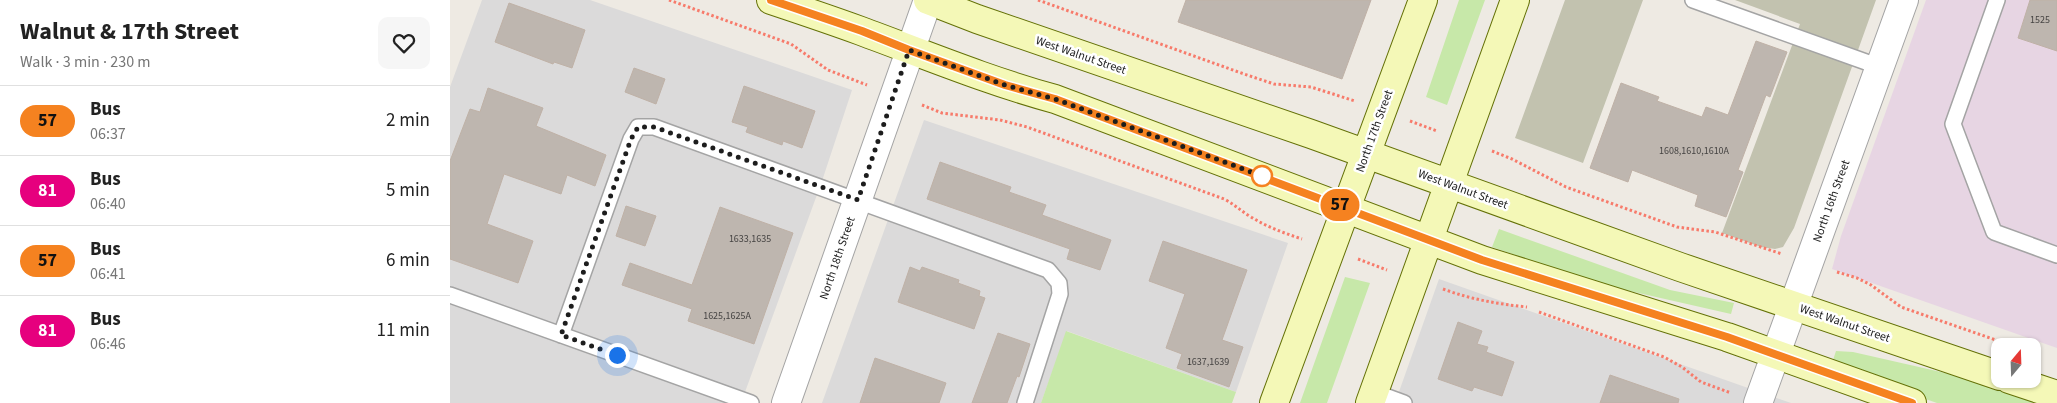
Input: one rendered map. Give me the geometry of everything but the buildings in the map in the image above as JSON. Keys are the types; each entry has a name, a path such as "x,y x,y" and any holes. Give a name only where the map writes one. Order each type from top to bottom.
{"main road":[{"path":"771,0 862,31 1005,85 1055,99 1482,260 1727,337 1912,403"},
{"name":"West Walnut Street","path":"928,0 1449,183 1680,267 1991,373"},
{"name":"North 17th Street","path":"1274,403 1423,0"},
{"path":"1372,398 1515,0"},
{"path":"2036,388 2057,395"}],"street":[{"name":"North 18th Street","path":"786,403 928,0"},
{"name":"North 16th Street","path":"1746,398 1777,355 1904,0"}],"lane":[{"path":"1693,0 1880,67"},
{"path":"1997,0 1953,124 1994,232 2057,255"},
{"path":"561,335 631,139 638,127 654,127 1048,270 1059,283 1060,294 1025,403"},
{"path":"450,295 751,403"},
{"path":"1372,398 1404,403"}],"path":[{"path":"669,0 791,44 828,70 869,86"},
{"path":"1038,0 1274,84 1312,87 1382,111 1512,159 1566,187 1677,227 1715,232 1784,255"},
{"path":"918,104 942,113 1000,120 1027,127 1224,199 1276,230 1414,280 1468,298 1536,310 1664,357 1682,367 1702,382 1746,398"},
{"path":"1832,271 1857,278 1872,285 1901,307 1991,338"}],"shaded area":[{"path":"482,0 590,0 852,90 822,181 741,403 450,403 450,87"},
{"path":"1565,0 1643,0 1583,163 1515,138"},
{"path":"1735,0 1876,0 1794,228 1783,247 1775,249 1761,247 1722,233 1800,24"},
{"path":"1926,0 2057,0 2057,348 2041,342 2041,338 2029,338 1832,269 1841,236"},
{"path":"924,120 1288,243 1236,392 1067,331 1041,403 822,403"},
{"path":"1439,279 1791,403 1395,403"}],"green space":[{"path":"1459,0 1485,0 1447,105 1426,97"},
{"path":"1499,229 1670,290 1734,303 1731,314 1599,284 1492,247"},
{"path":"1345,277 1370,283 1327,403 1300,403"},
{"path":"1066,331 1236,392 1232,403 1041,403"},
{"path":"1836,351 1853,352 1963,377 2038,403 1937,403 1831,366"}],"bus line":[{"name":"57","path":"771,0 862,31 1005,85 1055,99 1482,260 1727,337 1912,403"}],"route":[{"path":"617,355 561,335 631,139 638,127 654,127 858,200 909,50 1005,85 1055,99 1262,176"}]}
